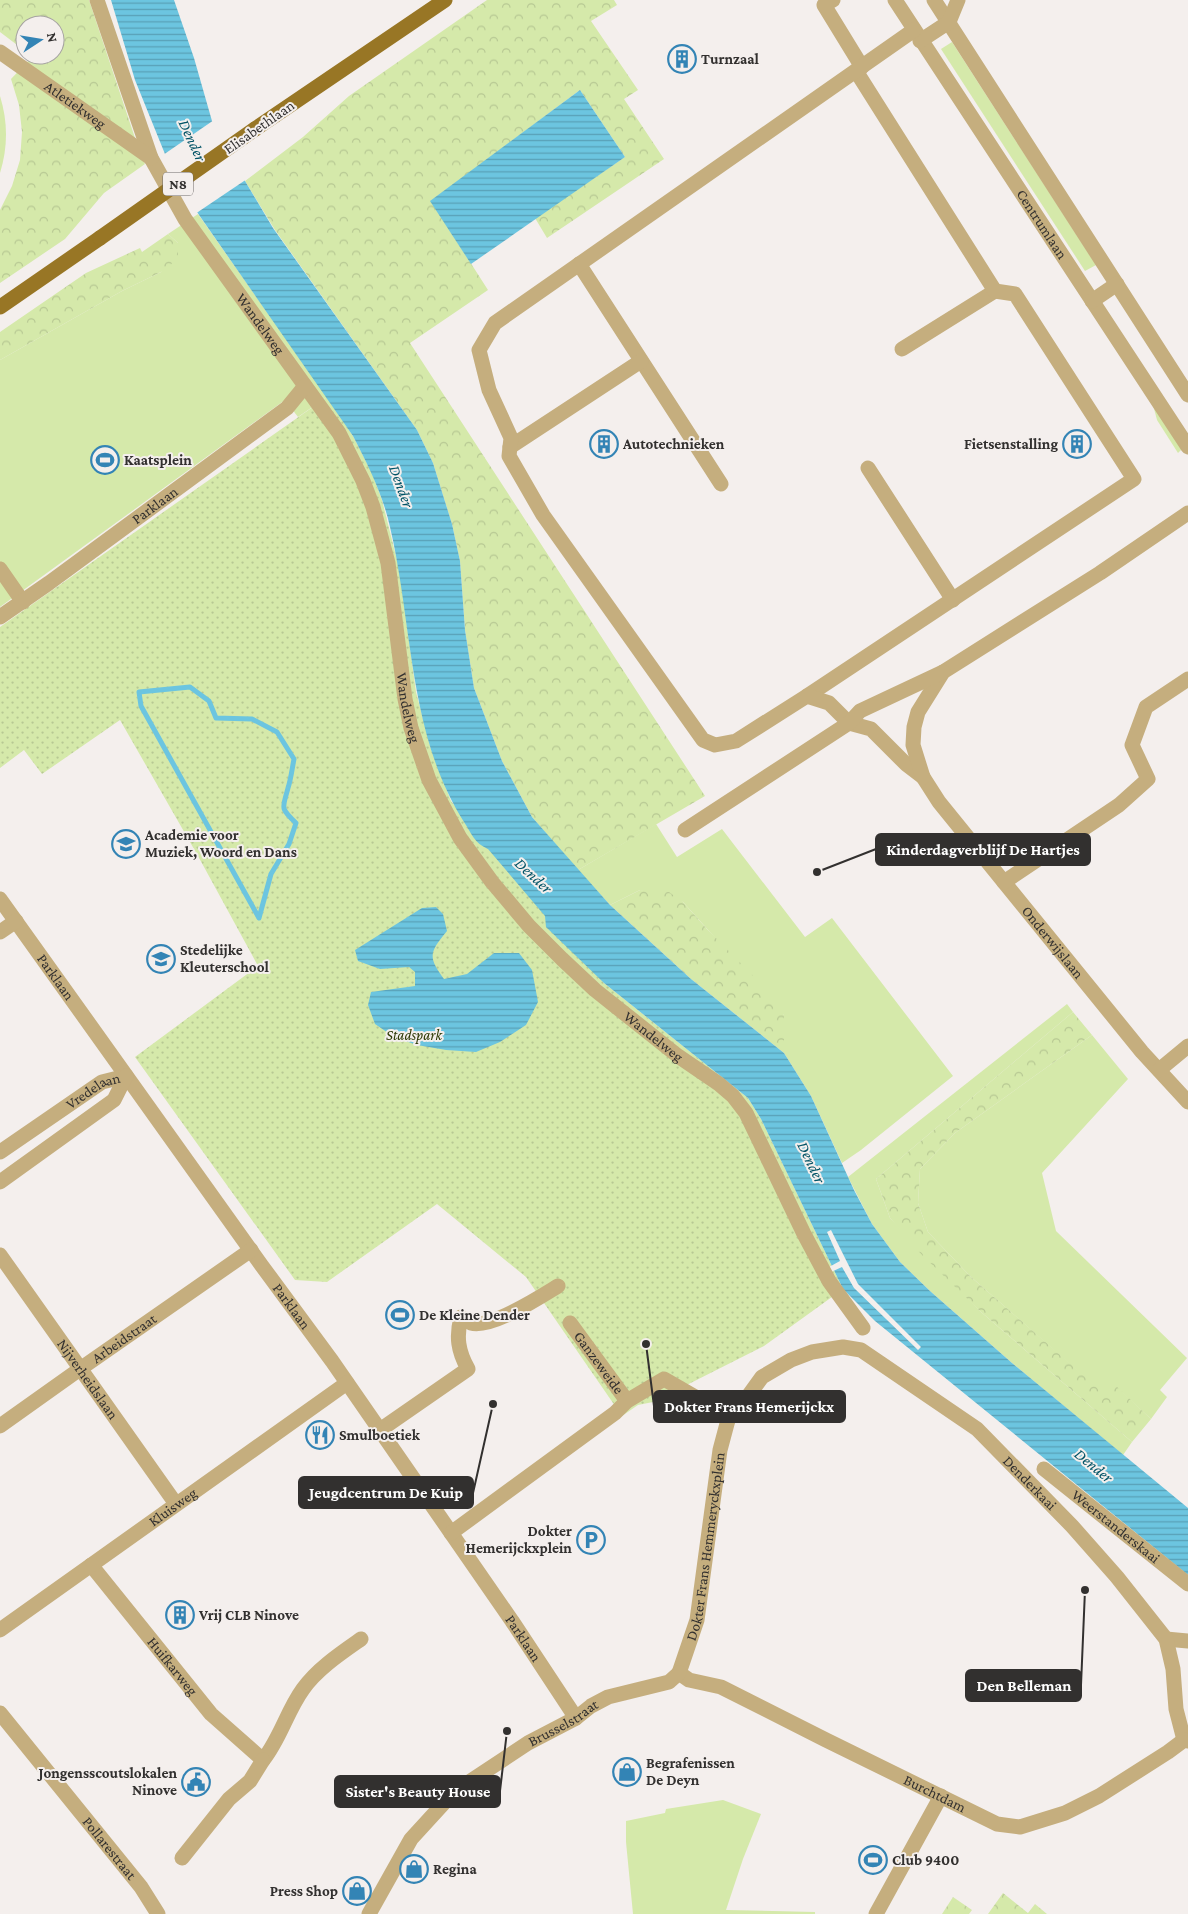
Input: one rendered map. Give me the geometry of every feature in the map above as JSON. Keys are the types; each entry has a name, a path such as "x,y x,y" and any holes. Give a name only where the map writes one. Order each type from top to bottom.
{"main road":[{"name":"Elisabethlaan","path":"0,307 445,0"}],"street":[{"name":"Wandelweg","path":"97,0 151,158 196,236 339,433 348,449 373,507 388,563 405,699 411,728 429,780 460,838 492,882 562,959 596,990 678,1056 733,1096 746,1113 804,1234 829,1281 863,1328"},
{"path":"833,0 824,5 859,69 995,291"},
{"name":"Centrumlaan","path":"895,0 1188,447"},
{"name":"Centrumlaan","path":"934,0 1188,395"},
{"path":"902,349 995,291 1015,294 1134,478 953,600 736,741 715,745 703,740 544,514 509,456 511,438 489,390 479,350 495,323 579,264 859,69 917,35 949,22 958,0"},
{"name":"Atletiekweg","path":"0,52 151,158"},
{"path":"579,264 721,484"},
{"path":"1092,301 1116,284"},
{"path":"510,447 641,361"},
{"name":"Parklaan","path":"0,617 286,408 305,386"},
{"path":"868,468 953,600"},
{"name":"Onderwijslaan","path":"685,830 849,723 860,711 943,672 1100,573 1188,513"},
{"path":"0,569 23,602"},
{"name":"Onderwijslaan","path":"923,778 913,744 914,727 918,712 943,672"},
{"path":"1004,882 1119,806 1148,779 1132,745 1146,707 1188,679"},
{"path":"807,696 829,703 849,723"},
{"name":"Onderwijslaan","path":"849,723 871,729 923,778 939,802 1142,1052 1188,1102"},
{"name":"Parklaan","path":"0,899 347,1383 576,1718"},
{"path":"0,932 16,921"},
{"path":"1159,1070 1188,1046"},
{"name":"Vredelaan","path":"0,1152 102,1082 126,1076"},
{"name":"Vredelaan","path":"0,1182 114,1100 126,1076"},
{"name":"Arbeidstraat","path":"0,1426 250,1250"},
{"name":"Nijverheidslaan","path":"0,1255 176,1504"},
{"path":"380,1430 468,1369 462,1358 457,1335 461,1317 472,1323 486,1322 520,1310 558,1286"},
{"name":"Ganzeweide","path":"570,1323 627,1401 664,1379 704,1402 728,1420"},
{"name":"Denderkaai","path":"728,1420 762,1378 772,1370 812,1352 843,1347 861,1350 977,1429 1072,1526 1166,1639 1173,1669 1176,1709 1186,1740"},
{"name":"Kluisweg","path":"0,1630 347,1383"},
{"path":"451,1533 615,1412 627,1401"},
{"name":"Dokter Frans Hemmeryckxplein","path":"679,1673 697,1620 720,1450 728,1420"},
{"name":"Weerstanderskaai","path":"1044,1469 1188,1584"},
{"name":"Huifkarweg","path":"91,1565 212,1714 263,1760"},
{"path":"182,1858 229,1800 250,1781 282,1731 301,1691 308,1682 361,1639"},
{"path":"1166,1639 1188,1641"},
{"name":"Brusselstraat","path":"369,1914 411,1839 454,1792 528,1743 576,1718 591,1706 608,1697 669,1682 679,1673"},
{"name":"Burchtdam","path":"679,1673 689,1680 721,1687 998,1824 1011,1826 1030,1825 1065,1813 1099,1796 1186,1740"},
{"name":"Pollarestraat","path":"0,1713 141,1887 158,1914"},
{"path":"876,1914 941,1796"}],"green space":[{"path":"0,0 89,0 145,164 104,193 65,239 0,283 0,210 12,186 20,160 22,132 19,105 11,79 24,65 65,65 65,15 15,15 15,43 0,32"},
{"path":"487,0 614,0 617,5 591,21 638,90 624,99 664,159 547,238 535,218 625,157 580,90 431,201 488,290 410,343 705,796 578,870 532,817 502,761 474,688 465,630 460,561 452,524 433,463 417,430 275,230 245,181 303,137 349,96"},
{"path":"952,42 1096,265 1085,271 941,49"},
{"path":"0,96 6,134 0,173"},
{"path":"198,214 327,397 298,417 285,400 0,607 0,360 122,291 161,272 178,243 168,234"},
{"path":"168,234 178,243 178,255 170,266 0,360 0,332 86,273 140,248 142,252"},
{"name":"Stadspark","path":"327,397 353,436 372,473 382,500 400,572 416,692 431,749 451,801 488,848 604,983 748,1098 761,1119 843,1289 764,1346 653,1402 638,1405 622,1416 526,1277 437,1204 327,1282 295,1280 135,1057 258,966 120,720 42,774 24,750 0,768 0,627"},
{"path":"1152,401 1184,447 1178,453 1157,420"},
{"path":"656,824 677,857 722,829 805,937 832,918 953,1076 842,1163 811,1096 784,1053 784,1015 683,902 640,890 610,905 578,870"},
{"path":"640,890 669,892 683,902 774,997 784,1015 784,1053 691,979 610,905"},
{"path":"1067,1004 1073,1012 876,1179 890,1218 981,1312 1132,1442 1123,1455 1012,1363 900,1262 872,1224 848,1177"},
{"path":"1073,1012 1092,1035 955,1133 920,1169 918,1203 928,1232 971,1277 1104,1393 1115,1385 1151,1419 1132,1442 981,1312 921,1254 890,1218 876,1179"},
{"path":"1092,1035 1128,1079 1042,1173 1056,1231 1187,1358 1160,1390 1167,1397 1151,1419 1115,1386 1104,1394 971,1277 928,1232 918,1203 920,1169 955,1133"},
{"path":"723,1800 761,1814 726,1910 815,1912 815,1914 633,1914 626,1842 626,1821 665,1813 666,1809"},
{"path":"1003,1893 1028,1913 1035,1904 1047,1914 988,1914"},
{"path":"953,1897 972,1910 969,1914 942,1914"}],"water":[{"name":"Dender","path":"111,0 174,0 194,58 212,121 245,181 273,228 417,430 433,463 452,524 460,561 465,630 474,688 502,761 532,817 610,905 691,979 784,1053 811,1096 854,1190 872,1224 900,1262 1012,1363 1188,1508 1188,1575 875,1321 843,1289 761,1119 748,1098 604,983 546,927 545,916 488,849 479,844 474,838 446,788 432,753 422,716 390,527 374,480 353,436 190,202 167,159 135,80"},
{"path":"580,90 625,157 471,264 430,201"},
{"path":"436,907 443,914 447,931 434,949 433,959 444,979 467,974 494,953 519,953 532,970 538,1002 526,1025 500,1042 476,1052 446,1050 417,1045 394,1037 375,1024 368,1005 371,992 415,986 415,972 409,967 380,969 358,961 355,950 422,908"}],"pier":[{"path":"214,120 247,179 195,214 163,155"},
{"path":"831,1230 858,1284 921,1347 918,1350 854,1288 842,1267 831,1272 829,1267 840,1261 827,1232"}],"waterway":[{"path":"190,687 209,701 216,718 252,719 277,732 294,759 284,807 287,814 296,823 289,844 271,874 259,918 141,706 139,692 190,687"}],"place":[{"name":"Turnzaal","path":"682,59"},
{"name":"Autotechnieken","path":"604,444"},
{"name":"Fietsenstalling","path":"1077,444"},
{"name":"Kaatsplein","path":"105,460"},
{"name":"Academie voor Muziek, Woord en Dans","path":"126,844"},
{"name":"Kinderdagverblijf De Hartjes","path":"817,872"},
{"name":"Stedelijke Kleuterschool","path":"161,959"},
{"name":"De Kleine Dender","path":"400,1315"},
{"name":"Dokter Frans Hemerijckx","path":"646,1344"},
{"name":"Jeugdcentrum De Kuip","path":"493,1404"},
{"name":"Smulboetiek","path":"320,1435"},
{"name":"Dokter Hemerijckxplein","path":"591,1540"},
{"name":"Den Belleman","path":"1085,1590"},
{"name":"Vrij CLB Ninove","path":"180,1615"},
{"name":"Sister's Beauty House","path":"507,1731"},
{"name":"Begrafenissen De Deyn","path":"627,1772"},
{"name":"Jongensscoutslokalen Ninove","path":"196,1782"},
{"name":"Club 9400","path":"873,1860"},
{"name":"Regina","path":"414,1869"},
{"name":"Press Shop","path":"357,1891"}]}
